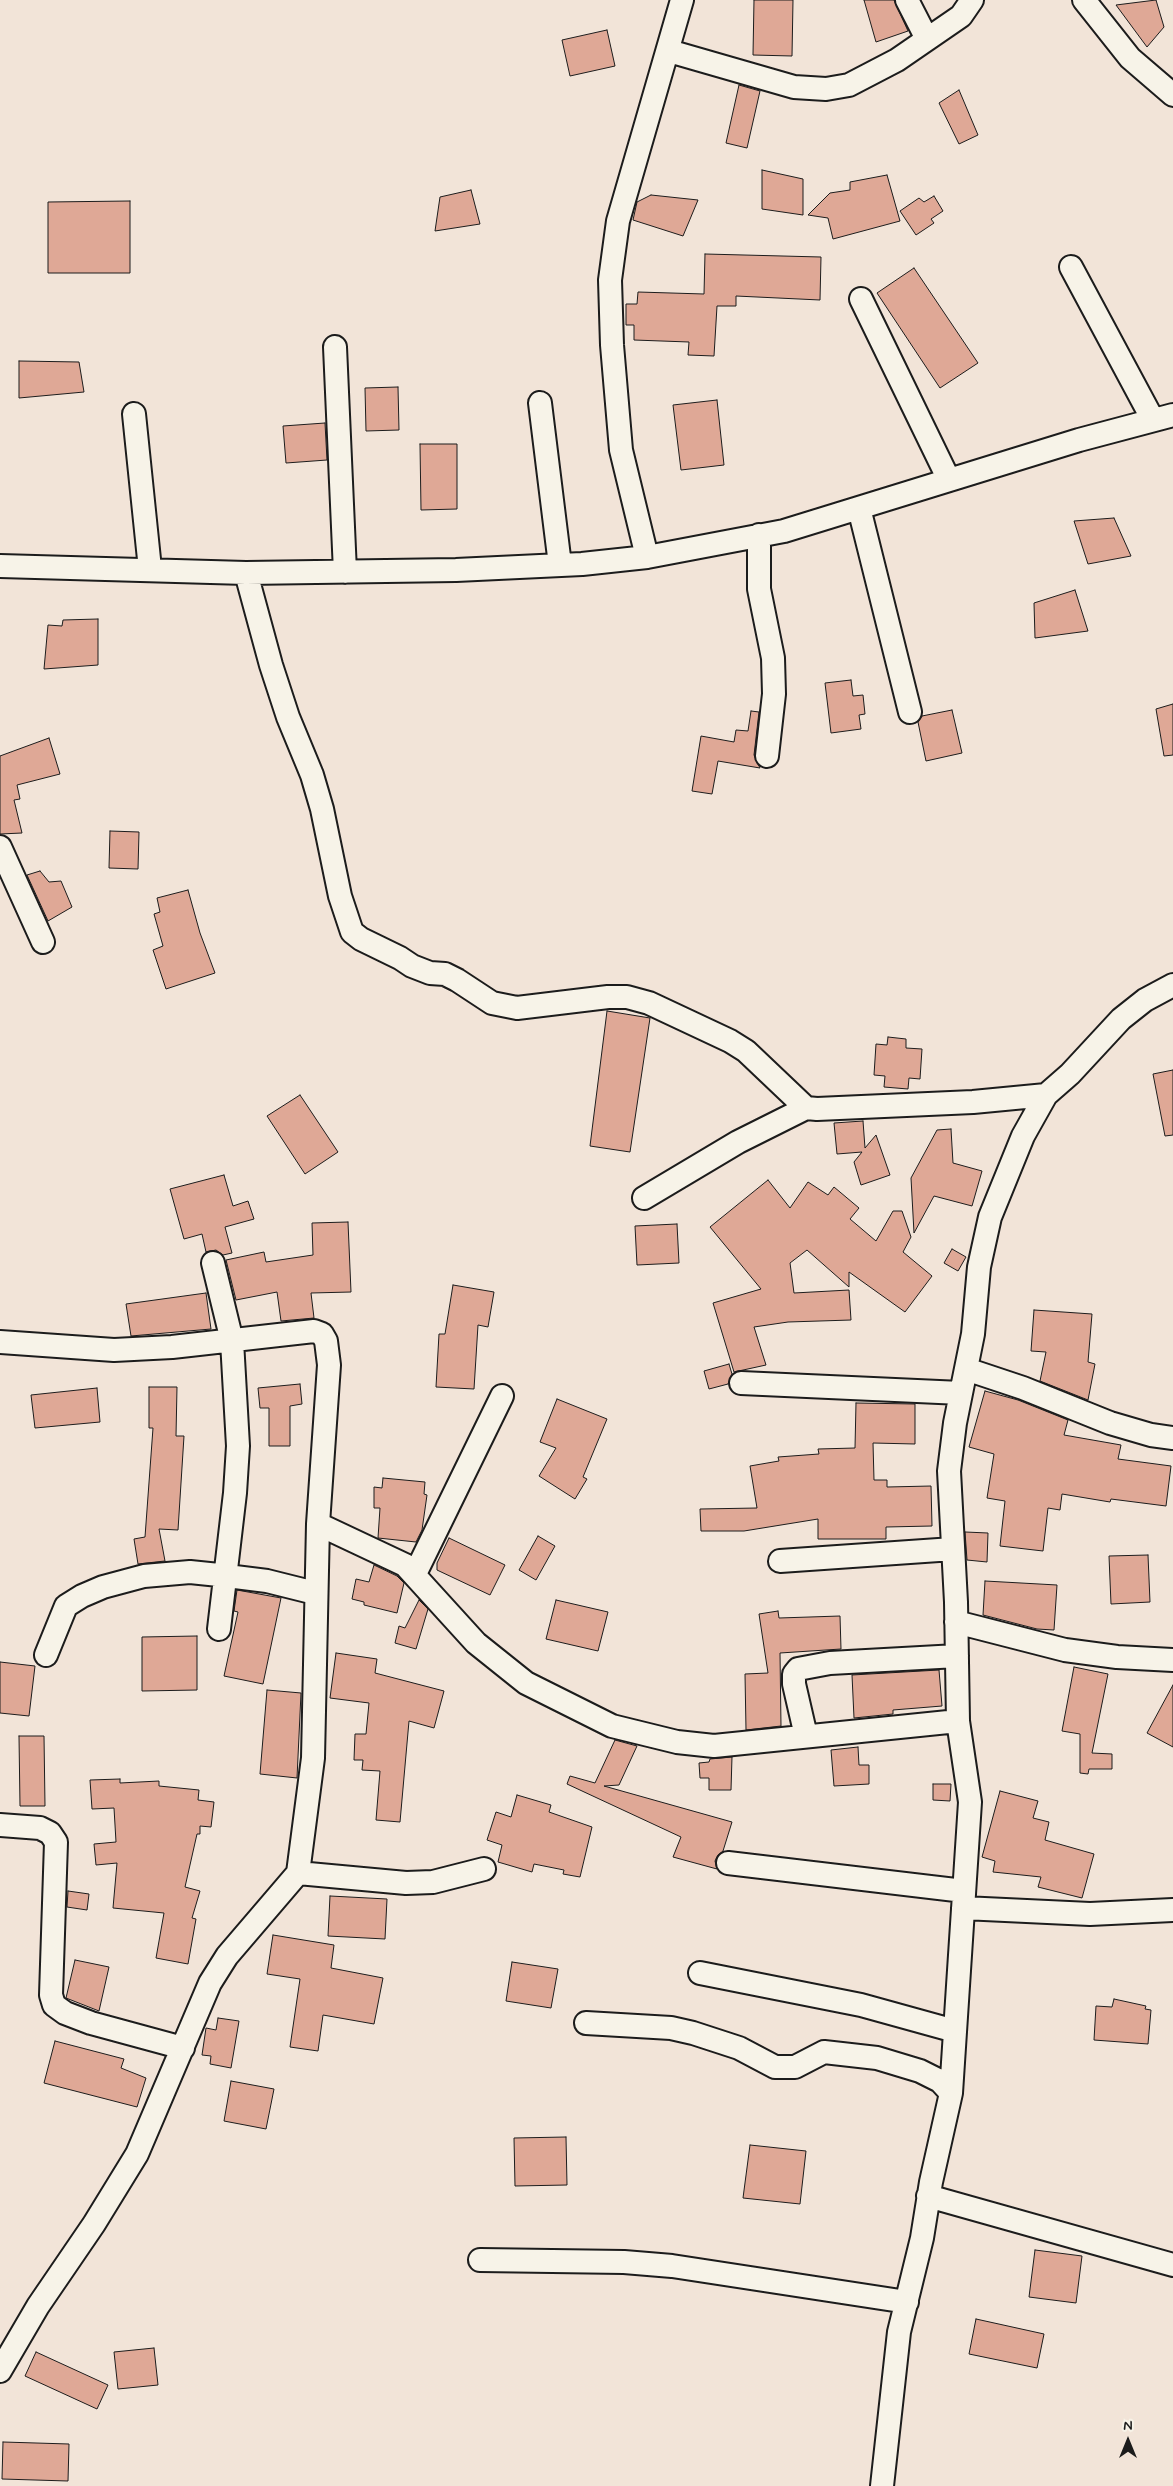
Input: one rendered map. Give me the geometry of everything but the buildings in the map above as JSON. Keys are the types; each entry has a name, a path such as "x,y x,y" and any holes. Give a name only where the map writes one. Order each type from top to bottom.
{"street":[{"path":"648,557 622,450 612,345 610,280 618,221 682,0"},
{"path":"907,0 927,39"},
{"path":"669,50 794,87 826,89 850,85 897,60 961,16 972,0"},
{"path":"1084,0 1130,58 1173,95"},
{"path":"0,566 246,573 456,570 560,565 648,557 784,531 1080,440 1163,418 1072,267"},
{"path":"862,299 949,480"},
{"path":"335,347 345,572"},
{"path":"540,403 560,565"},
{"path":"134,414 150,569"},
{"path":"860,508 910,712"},
{"path":"759,535 759,589 774,658 774,694 767,756"},
{"path":"246,573 271,665 288,716 312,775 322,809 340,896 352,932 361,939 412,966 430,973 445,974 492,1003 504,1006 517,1008 608,997 627,997 649,1003 730,1041 746,1051 806,1108"},
{"path":"0,847 43,942"},
{"path":"882,2486 900,2332 922,2238 928,2196 952,2093 970,1802 958,1721 956,1622 949,1471 961,1393 973,1334 979,1267 990,1217 1023,1136 1046,1095 1070,1074 1120,1019 1144,1000 1173,985"},
{"path":"644,1198 738,1142 806,1108 973,1102 1046,1095"},
{"path":"213,1263 232,1341 238,1446 235,1493 219,1629"},
{"path":"0,1342 114,1350 232,1341 314,1330 322,1334 326,1341 329,1366 315,1593 313,1758 298,1873 227,1956 210,1982 137,2154 10,2334 0,2371"},
{"path":"966,1370 1023,1388 1110,1423 1151,1435 1173,1438"},
{"path":"742,1384 961,1393"},
{"path":"415,1574 502,1396"},
{"path":"318,1524 405,1565 476,1643 526,1683 612,1726 678,1742 714,1746 958,1721"},
{"path":"780,1561 953,1548"},
{"path":"46,1655 66,1606 82,1596 144,1576 190,1572 267,1582 315,1593"},
{"path":"956,1622 1065,1650 1117,1657 1173,1660"},
{"path":"806,1736 794,1684 794,1674 798,1669 830,1663 957,1656"},
{"path":"0,1825 40,1828 50,1833 56,1842 51,1995 54,2005 65,2014 91,2023 183,2048"},
{"path":"728,1863 964,1900 1090,1914 1173,1910"},
{"path":"298,1873 406,1883 433,1882 484,1869"},
{"path":"700,1973 861,2005 956,2031"},
{"path":"586,2023 671,2028 694,2033 740,2048 775,2067 795,2067 824,2052 877,2058 920,2071 940,2081 952,2093"},
{"path":"928,2196 1173,2264"},
{"path":"480,2260 624,2262 672,2266 907,2302"}]}
